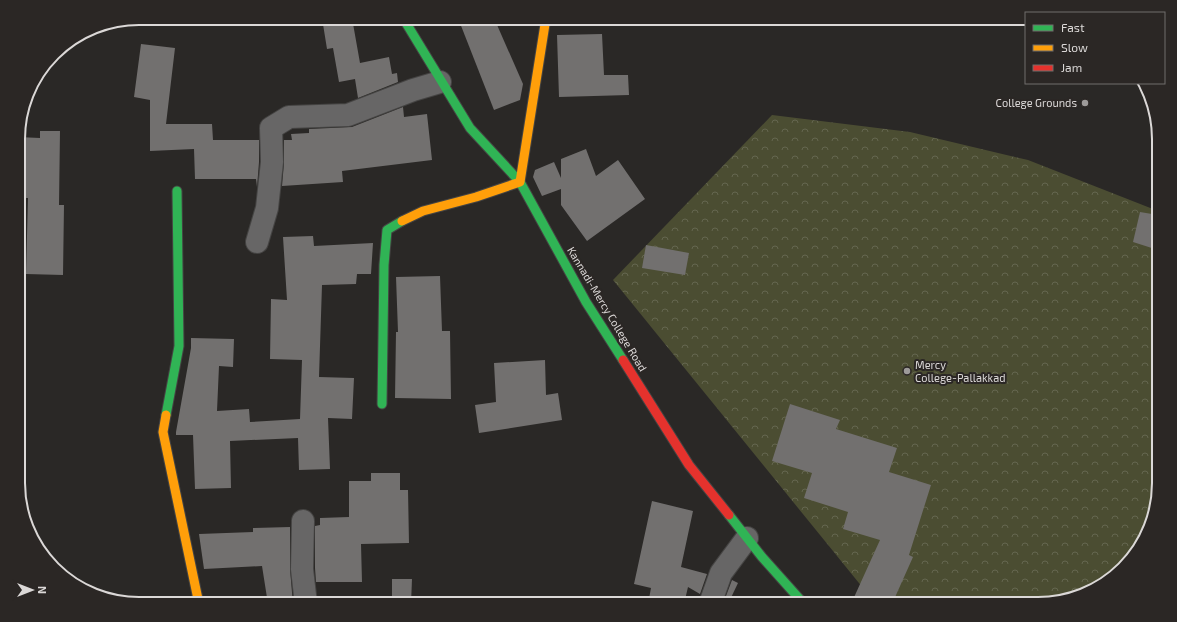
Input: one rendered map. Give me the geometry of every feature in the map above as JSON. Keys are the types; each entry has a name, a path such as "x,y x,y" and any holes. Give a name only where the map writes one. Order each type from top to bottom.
{"street":[{"name":"Kannadi-Mercy College Road","path":"407,25 440,82 470,128 520,182 586,302 681,452 747,538 798,597"},
{"path":"382,404 384,265 387,230 403,218 423,209 461,201 520,182 545,25"},
{"path":"257,242 267,208 272,162 271,128 289,116 348,115 413,90 440,82"},
{"path":"177,191 179,346 163,432 198,597"},
{"path":"303,521 302,569 305,597"},
{"path":"712,597 721,573 747,538"}],"green space":[{"name":"Mercy College-Pallakkad","path":"772,115 910,132 1028,160 1152,209 1152,483 1150,505 1140,533 1124,558 1113,569 1088,585 1060,595 1045,597 870,597 613,280"}],"building":[{"path":"323,25 353,25 360,63 389,57 392,74 397,73 398,82 358,98 355,79 339,82 333,48 327,49"},
{"path":"461,25 497,25 523,84 520,100 494,110"},
{"path":"602,34 604,75 628,75 629,95 559,97 557,35"},
{"path":"141,44 175,48 166,124 212,124 213,140 259,140 257,187 256,179 195,179 194,149 150,151 150,100 134,97"},
{"path":"403,107 404,117 427,114 432,160 342,171 343,182 282,186 284,140 292,140 291,134 309,133 309,129 352,127"},
{"path":"40,131 60,131 59,205 64,205 63,275 26,274 28,198 25,198 25,137 40,138"},
{"path":"586,149 596,176 618,160 645,199 587,241 561,205 561,189 542,196 533,177 535,170 554,162 561,178 561,159"},
{"path":"1140,212 1152,214 1152,248 1133,242"},
{"path":"313,236 314,246 373,243 371,274 357,274 356,284 322,285 319,377 354,378 352,419 328,418 330,469 299,470 298,438 230,441 231,488 195,489 193,435 176,435 191,348 191,338 234,339 233,367 219,366 217,411 249,409 250,422 300,419 302,360 270,359 271,299 287,300 283,237"},
{"path":"646,245 689,253 685,275 642,268"},
{"path":"440,276 442,331 450,331 451,399 395,398 396,332 398,332 396,277"},
{"path":"545,360 546,395 558,393 562,420 479,433 475,405 496,402 494,363"},
{"path":"790,404 840,420 836,429 897,448 889,472 931,485 909,555 913,557 895,597 854,597 880,540 843,529 848,512 804,498 812,473 772,461"},
{"path":"371,473 400,473 400,490 408,490 409,543 361,544 362,582 316,582 315,526 320,525 320,518 349,517 349,481 371,481"},
{"path":"652,501 693,511 681,567 707,574 700,594 688,587 686,597 649,597 651,588 634,584"},
{"path":"290,527 290,569 292,597 267,597 262,566 204,569 199,534 253,532 253,528"},
{"path":"392,579 412,579 411,597 392,597"},
{"path":"732,580 738,583 731,597 726,597"}],"traffic: fast":[{"path":"407,25 470,128 520,182 586,302 623,360"},
{"path":"166,415 179,346 177,191"},
{"path":"382,404 384,265 387,230 402,221"},
{"path":"729,515 762,557 798,597"}],"traffic: slow":[{"path":"402,221 423,211 476,197 520,182 545,25"},
{"path":"166,415 163,432 198,597"}],"traffic: jam":[{"path":"623,360 689,465 729,515"}],"place":[{"name":"College Grounds","path":"1085,103"},
{"name":"Mercy College-Pallakkad","path":"907,371"}]}
